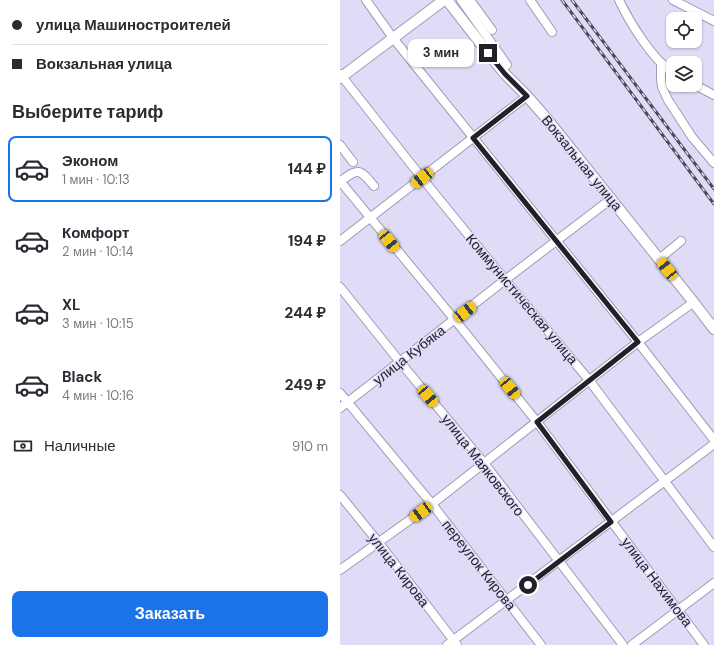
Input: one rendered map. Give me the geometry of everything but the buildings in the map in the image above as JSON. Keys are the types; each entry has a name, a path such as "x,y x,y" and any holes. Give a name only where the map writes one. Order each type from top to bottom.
{"main road":[{"path":"341,76 444,0"},
{"name":"Вокзальная улица","path":"447,0 505,74 527,96 611,199 714,329"}],"street":[{"path":"366,0 393,38 557,240 714,440"},
{"path":"462,0 507,65"},
{"path":"470,0 492,30"},
{"path":"530,0 552,32"},
{"path":"619,0 640,36 655,57 666,67"},
{"path":"673,0 714,20"},
{"path":"661,63 662,87 668,100 692,137 714,163"},
{"name":"Коммунистическая улица","path":"341,76 505,280 589,380 714,547"},
{"path":"702,89 714,95"},
{"path":"340,241 527,96"},
{"path":"340,145 353,162"},
{"path":"340,182 352,173 356,172 362,173 374,186"},
{"name":"улица Нахимова","path":"340,182 455,320 537,422 704,645"},
{"name":"улица Кубяка","path":"340,408 611,199"},
{"path":"659,259 681,241"},
{"name":"улица Маяковского","path":"340,287 484,463 623,645"},
{"path":"340,570 432,504 638,342 694,302"},
{"name":"переулок Кирова","path":"340,393 432,504 541,645"},
{"path":"453,643 507,600 714,444"},
{"name":"улица Кирова","path":"340,495 379,543 453,643"},
{"path":"632,645 714,583"}],"railway":[{"path":"562,0 714,204"},
{"path":"572,0 714,189"}],"route":[{"path":"488,53 505,74 527,96 473,138 638,342 537,422 611,522 528,585"}]}
